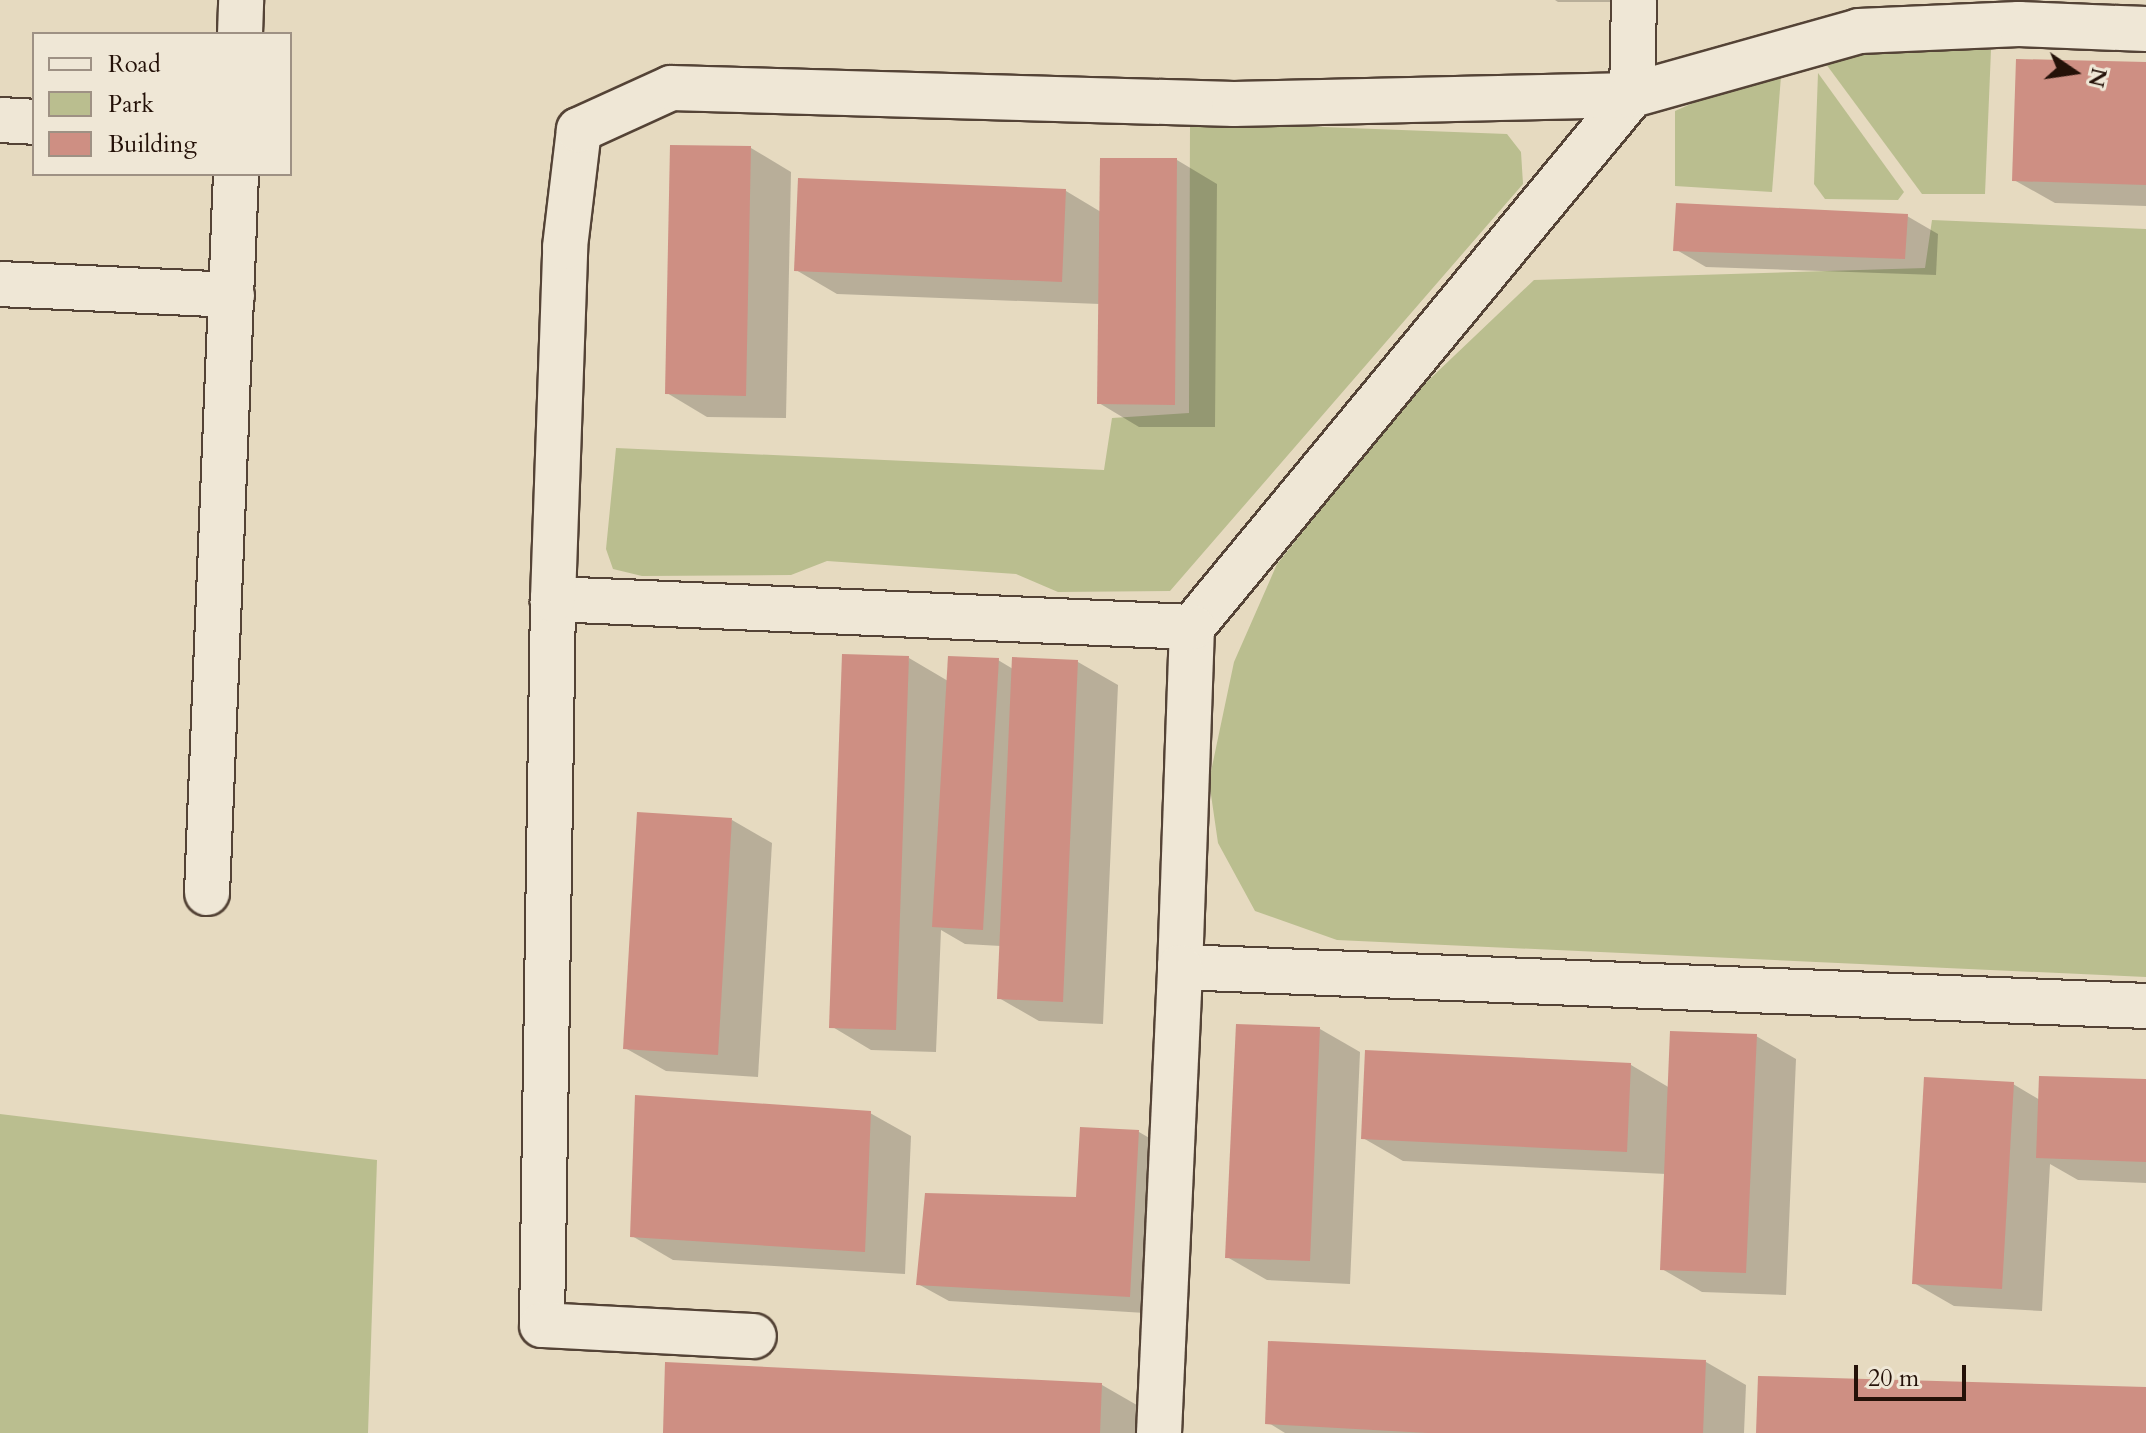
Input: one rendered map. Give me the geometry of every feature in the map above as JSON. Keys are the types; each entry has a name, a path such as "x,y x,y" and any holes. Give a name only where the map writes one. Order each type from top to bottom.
{"street":[{"path":"240,32 241,0"},
{"path":"1159,1433 1192,627 1632,95 1634,0"},
{"path":"754,1336 542,1325 553,599 565,247 579,130 671,88 1234,104 1632,95 1859,31 2019,24 2146,29"},
{"path":"0,120 32,122"},
{"path":"207,893 236,176"},
{"path":"0,284 232,295"},
{"path":"553,599 1192,627"},
{"path":"1180,967 2146,1006"}],"green space":[{"path":"1866,50 1991,50 1985,194 1922,194 1823,60"},
{"path":"1818,73 1904,192 1898,200 1825,199 1814,184"},
{"path":"1781,76 1772,192 1675,186 1675,111 1727,88"},
{"path":"1190,122 1507,134 1521,152 1523,184 1170,591 1058,592 1016,574 827,561 791,575 642,576 613,569 606,549 616,448 1104,470 1112,418 1189,413"},
{"path":"1932,220 2146,229 2146,977 1337,940 1255,911 1218,843 1209,781 1234,662 1277,564 1413,395 1534,280 1925,268"},
{"path":"0,1114 377,1160 368,1433 0,1433"}],"building":[{"path":"2016,59 2146,62 2146,185 2012,181"},
{"path":"670,145 751,146 746,396 665,394"},
{"path":"1100,158 1177,158 1175,405 1097,404"},
{"path":"798,178 1066,189 1062,282 794,271"},
{"path":"1676,203 1908,214 1905,259 1673,251"},
{"path":"842,654 909,656 896,1030 829,1028"},
{"path":"948,656 999,658 983,930 932,927"},
{"path":"1012,657 1078,660 1063,1002 997,999"},
{"path":"637,812 732,818 718,1055 623,1049"},
{"path":"1236,1024 1320,1027 1310,1261 1225,1258"},
{"path":"1670,1031 1757,1034 1746,1273 1660,1270"},
{"path":"1365,1050 1631,1063 1627,1152 1361,1139"},
{"path":"2039,1076 2146,1079 2146,1162 2036,1158"},
{"path":"1924,1077 2014,1082 2002,1289 1912,1284"},
{"path":"635,1095 871,1111 865,1252 630,1237"},
{"path":"1080,1127 1139,1130 1130,1297 916,1285 925,1193 1076,1197"},
{"path":"1268,1341 1706,1360 1703,1433 1428,1433 1265,1424"},
{"path":"665,1362 1102,1383 1100,1433 663,1433"},
{"path":"1758,1376 2146,1387 2146,1433 1756,1433"}]}
